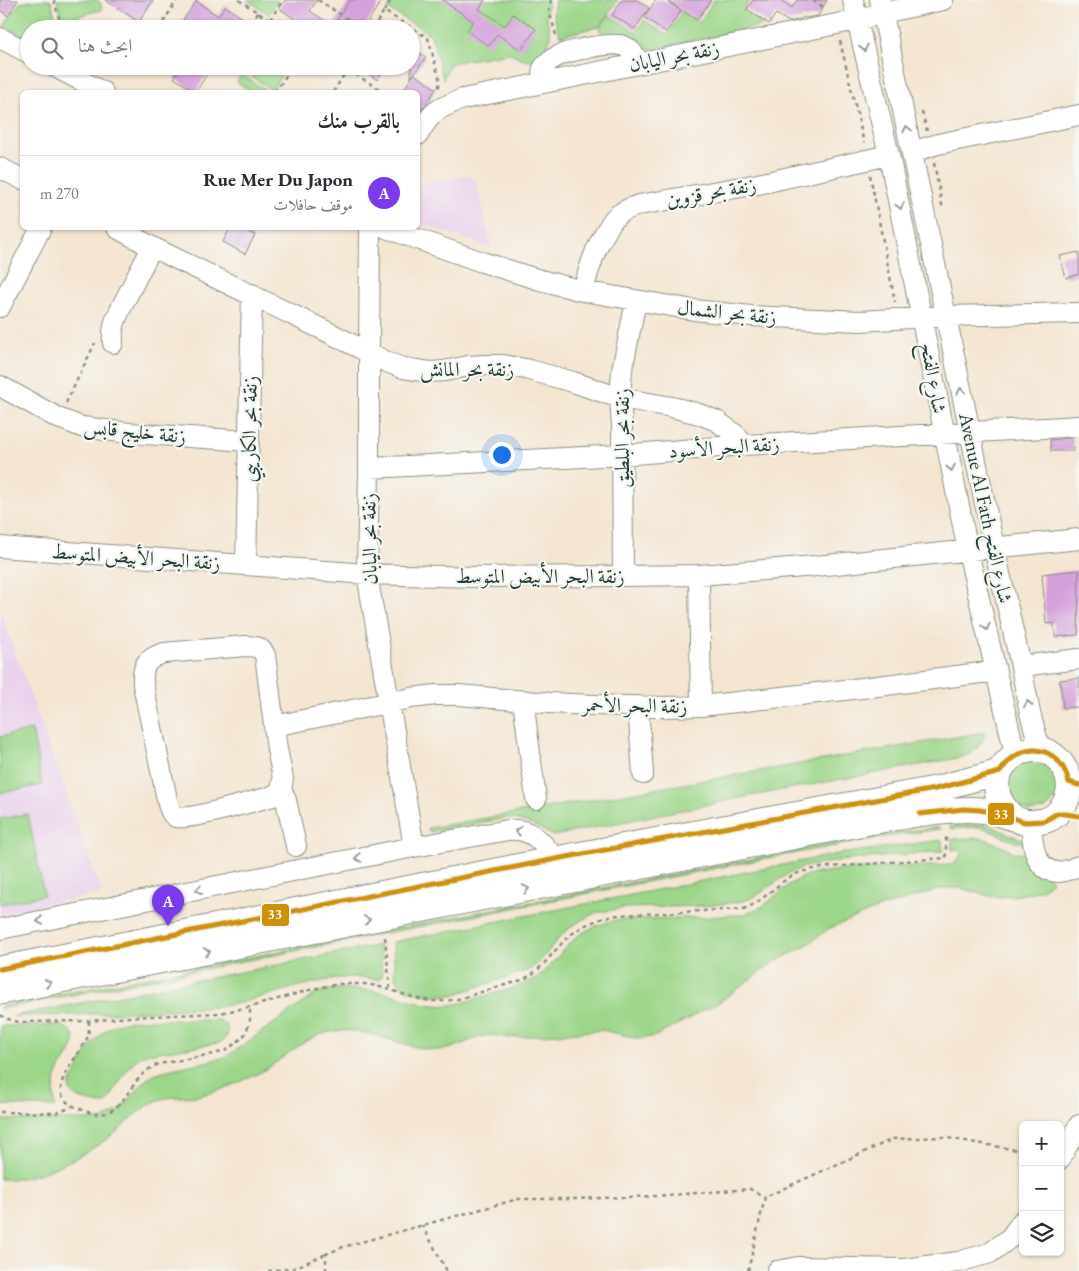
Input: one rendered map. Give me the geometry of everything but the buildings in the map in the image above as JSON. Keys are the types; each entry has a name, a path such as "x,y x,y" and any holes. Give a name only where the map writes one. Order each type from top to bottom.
{"main road":[{"path":"0,969 556,859 934,789 978,778 1007,763 1022,751 1042,751 1052,755 1060,762 1074,783 1063,806 1068,814 1044,821 1022,820 997,813 963,809 870,822 0,992"},
{"path":"1007,763 997,782 997,792 1000,802 1006,811 1022,820"}],"street":[{"name":"شارع الفتح","path":"853,0 856,20 890,155 968,551 1013,745 1007,763"},
{"name":"زنقة بحر اليابان","path":"420,131 433,113 441,107 463,99 856,20 882,6 943,0"},
{"name":"Avenue Al Fath شارع الفتح","path":"882,6 994,547 1030,713 1042,751"},
{"path":"0,38 20,48"},
{"path":"71,75 100,90"},
{"path":"912,152 938,144 1079,115"},
{"name":"زنقة بحر قزوين","path":"583,291 597,246 619,213 630,208 758,184 890,155"},
{"path":"0,168 20,178"},
{"path":"0,306 40,230"},
{"name":"زنقة بحر المانش","path":"121,230 403,368 430,372 468,366 503,365 526,369 620,398 672,406 699,414 716,421 736,436 743,445"},
{"name":"زنقة بحر اليابان","path":"370,230 367,574 414,847"},
{"name":"زنقة بحر الشمال","path":"392,230 482,262 583,291 694,310 751,316 860,322 946,316 1079,313"},
{"path":"113,343 112,329 115,321 152,246"},
{"name":"زنقة بحر الكاريبي","path":"246,565 252,294"},
{"name":"زنقة بحر البلطيق","path":"623,576 622,426 620,398 622,370 636,301"},
{"name":"زنقة خليج قابس","path":"0,386 58,418 82,427 130,433 249,441"},
{"name":"زنقة البحر الأسود","path":"369,468 622,455 743,445 1079,426"},
{"name":"زنقة البحر الأبيض المتوسط","path":"0,547 367,574 475,577 623,576 698,575 816,566 1079,539"},
{"path":"698,575 701,706"},
{"path":"281,790 273,796 212,812 182,818 171,814 143,685 143,671 147,662 155,656 164,653 246,646 262,650 265,655 282,778 281,790 286,800 296,846"},
{"path":"1020,666 1079,659"},
{"name":"زنقة البحر الأحمر","path":"274,726 412,698 436,695 459,695 567,704 664,707 701,706 862,688 996,670"},
{"path":"523,700 536,799"},
{"path":"638,706 643,774"},
{"path":"1022,820 1041,864 1049,870 1060,872 1079,866"},
{"path":"0,929 414,847 516,829 536,837 556,859"},
{"path":"1064,1152 1079,1124"},
{"path":"777,1271 798,1268 904,1269 958,1262 990,1253 1010,1238 1019,1226"}],"path":[{"path":"54,0 60,20"},
{"path":"165,20 177,0"},
{"path":"239,0 270,20 283,0"},
{"path":"318,0 349,20"},
{"path":"378,20 391,0"},
{"path":"552,0 549,12 557,40"},
{"path":"813,0 827,9"},
{"path":"384,11 399,20"},
{"path":"253,20 258,12"},
{"path":"420,33 428,38 440,81 433,113"},
{"path":"276,90 287,75"},
{"path":"334,90 345,75"},
{"path":"356,75 381,90"},
{"path":"0,1015 18,1022 89,1021 129,1017 220,1013 338,984 364,984 432,1001 458,999 522,980 542,966 570,936 581,928 599,920 619,915 744,909 758,903 789,878 807,871 844,866 946,858 946,834"},
{"path":"386,938 390,989"},
{"path":"89,1021 87,1039 66,1073 61,1092 63,1098 71,1106 93,1114 99,1114 106,1113 117,1106 141,1076 152,1067 227,1050 246,1033 250,1020 250,1007"},
{"path":"0,1112 56,1113 71,1106"},
{"path":"268,1271 294,1268 343,1247 518,1199 656,1196 750,1189 765,1196 893,1140 942,1137 1019,1150"},
{"path":"748,1271 765,1196"},
{"path":"422,1225 447,1271"},
{"path":"326,1254 326,1271"}],"shaded area":[{"path":"467,175 476,181 492,248 420,224 420,185"},
{"path":"0,610 102,893 0,914"}],"green space":[{"path":"51,0 56,20 20,20 20,34 4,26 20,3"},
{"path":"57,0 96,0 100,2 102,10 62,20"},
{"path":"247,0 278,0 269,14"},
{"path":"393,0 548,0 546,15 551,37 537,65 510,53 451,63 443,79 431,35 420,28 420,20 406,20 388,9"},
{"path":"555,0 618,0 600,26 560,36 553,13"},
{"path":"714,0 750,0 743,11 764,25 638,52 613,41 599,30 609,15 636,32 644,20 667,35 682,12 699,23"},
{"path":"240,75 242,75 265,90 249,90 237,82"},
{"path":"253,75 281,75 272,90 252,77"},
{"path":"32,730 42,785 0,793 0,737"},
{"path":"985,732 977,748 963,757 750,796 553,836 531,824 507,818 429,832 428,828"},
{"path":"1032,760 1049,765 1058,779 1057,797 1046,809 1029,812 1014,804 1007,780 1011,772"},
{"path":"28,814 44,895 0,904 0,819"},
{"path":"983,824 1027,840 1028,843 1015,842 984,828 951,829 950,826"},
{"path":"939,827 940,829 768,858 0,1009 0,1006 832,843"},
{"path":"980,838 989,840 1013,852 1029,855 1052,881 1040,890 1000,897 960,888 949,888 879,908 828,929 807,945 771,964 721,1001 652,1037 635,1038 603,1030 507,1038 486,1036 454,1047 435,1050 358,1032 344,1031 322,1034 304,1043 263,1071 232,1085 203,1095 157,1100 141,1110 100,1144 59,1166 28,1176 0,1179 0,1120 101,1120 118,1112 147,1079 154,1074 226,1057 314,995 338,989 366,990 426,1004 452,1005 514,988 528,982 545,970 577,937 587,930 604,923 616,920 744,914 763,906 787,886 807,875 838,870 949,865 956,862 961,854 959,849 952,850 952,839"},
{"path":"942,840 943,851 838,861 804,867 789,873 759,894 739,902 703,906 624,908 595,913 566,931 540,962 529,970 453,995 433,996 410,991 401,986 395,977 393,942 838,854"},
{"path":"380,945 382,975 381,978 377,979 351,977 328,980 219,1007 74,1015 14,1016"},
{"path":"136,1020 219,1020 223,1022 228,1031 226,1038 219,1043 146,1054 140,1057 129,1067 105,1104 90,1102 73,1094 70,1090 70,1084 94,1042 111,1027 122,1022"},
{"path":"59,1025 68,1029 73,1034 74,1040 73,1047 57,1075 54,1091 55,1107 0,1105 0,1026"}],"transit line":[{"name":"33","path":"0,969 556,859 935,789 1000,772 1018,754 1028,751 1039,750 1048,753 1064,769 1069,782 1079,785"},
{"name":"33","path":"920,814 963,809 980,810 1025,822 1044,821 1058,813 1079,816"}],"place":[{"name":"Rue Mer Du Japon","path":"168,926"}]}
